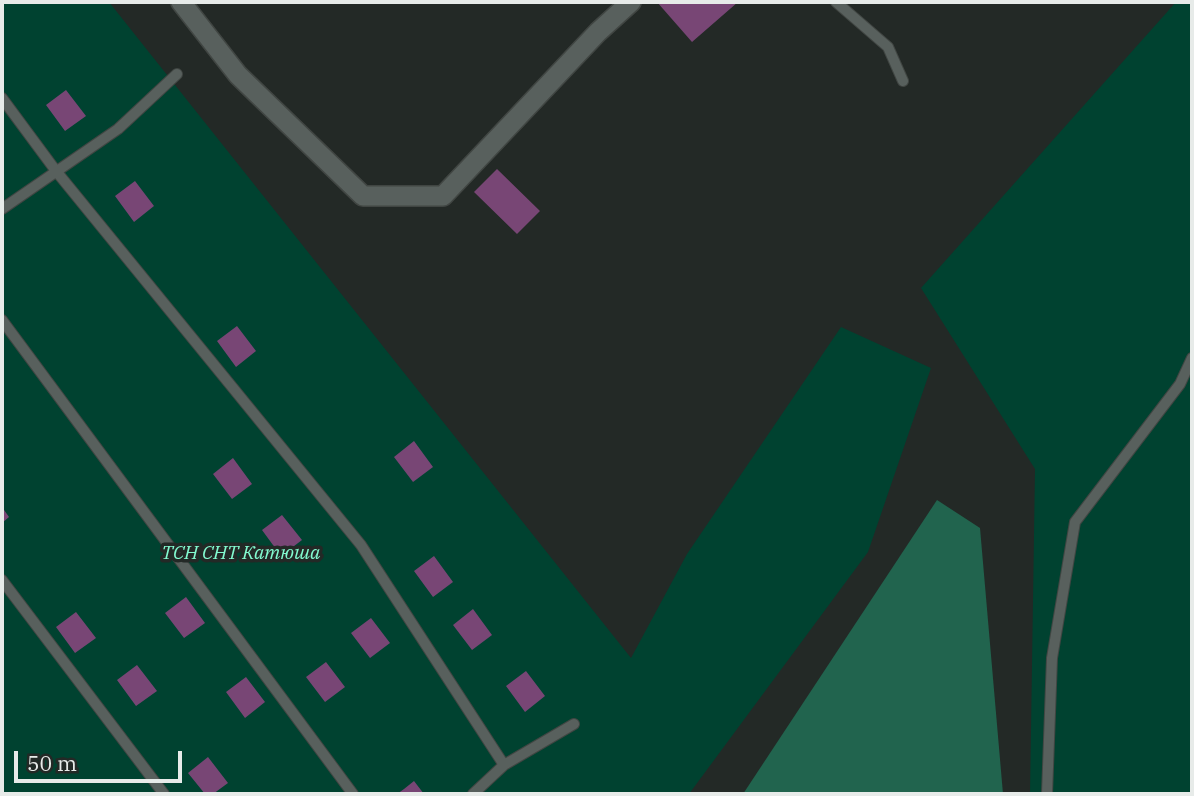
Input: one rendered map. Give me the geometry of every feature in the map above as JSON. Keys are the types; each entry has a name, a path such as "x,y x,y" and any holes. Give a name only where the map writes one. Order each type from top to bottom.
{"street":[{"path":"181,2 238,75 363,196 443,196 598,32 631,2"}],"lane":[{"path":"836,2 888,47 903,81"},
{"path":"2,209 118,129 177,74"},
{"path":"2,98 56,171 361,545 504,765"},
{"path":"2,320 354,794"},
{"path":"1047,794 1052,658 1075,522 1180,384 1192,358"},
{"path":"2,580 164,794"},
{"path":"473,794 504,765 574,724"}],"green space":[{"name":"ТСН СНТ Катюша","path":"2,2 109,2 631,658 687,554 841,327 931,368 868,552 689,794 2,794"},
{"path":"1176,2 1192,2 1192,794 1030,794 1035,469 921,288"},
{"path":"937,500 980,528 1003,794 743,794"}],"building":[{"path":"657,2 738,2 692,42"},
{"path":"66,90 86,116 65,131 46,105"},
{"path":"497,169 540,211 517,234 474,192"},
{"path":"135,181 154,206 134,222 115,196"},
{"path":"237,326 256,351 236,367 217,341"},
{"path":"414,441 433,467 413,482 394,457"},
{"path":"233,458 252,484 232,499 213,474"},
{"path":"2,507 9,517 2,523"},
{"path":"282,515 302,540 281,556 262,530"},
{"path":"434,556 453,582 433,597 414,571"},
{"path":"186,597 205,623 184,638 165,613"},
{"path":"473,609 492,635 472,650 453,625"},
{"path":"76,612 96,638 75,653 56,627"},
{"path":"371,618 390,643 370,658 351,633"},
{"path":"326,662 345,687 325,702 306,677"},
{"path":"137,665 157,691 136,706 117,680"},
{"path":"526,671 545,696 525,712 506,686"},
{"path":"246,677 265,702 245,718 226,692"},
{"path":"208,757 228,783 213,794 205,794 188,773"},
{"path":"414,781 424,794 397,794 404,789"}]}
